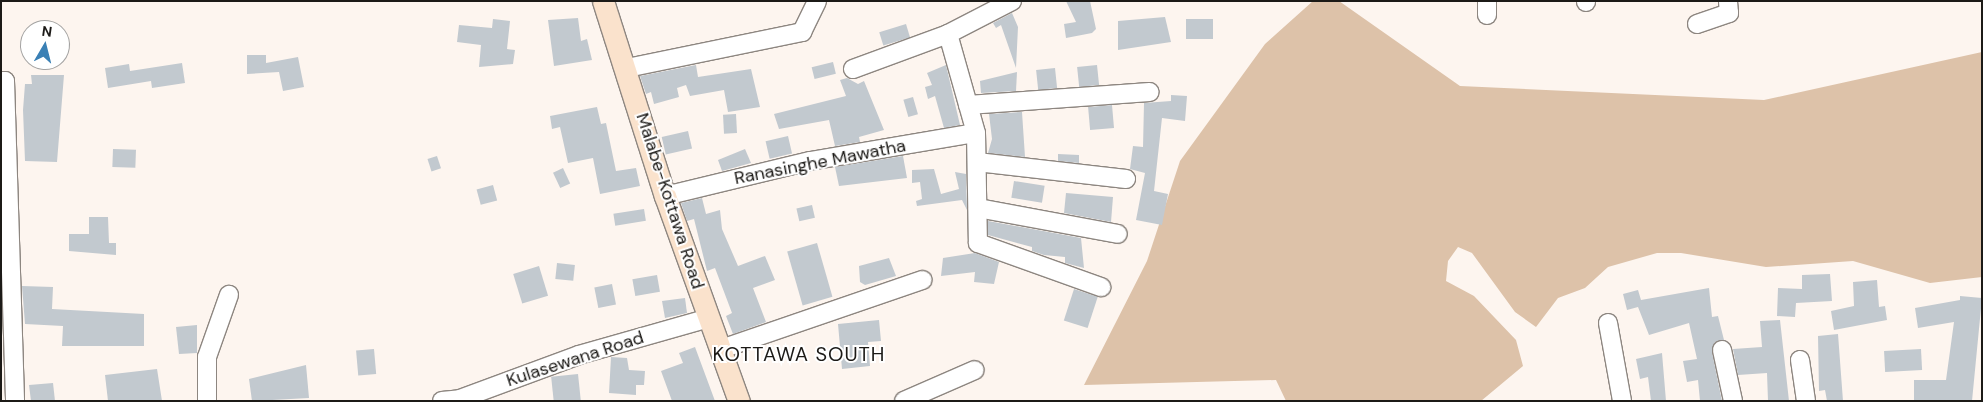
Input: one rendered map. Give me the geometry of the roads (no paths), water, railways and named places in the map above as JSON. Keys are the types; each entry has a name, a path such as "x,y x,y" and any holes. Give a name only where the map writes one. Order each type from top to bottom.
{"main road":[{"name":"Malabe-Kottawa Road","path":"603,1 627,68 665,196 739,401"}],"street":[{"path":"627,68 802,32 817,1"},
{"path":"853,69 948,34 1012,1"},
{"path":"1697,24 1729,13 1728,1"},
{"path":"948,34 976,133 978,244 1101,287"},
{"path":"1,81 5,81 15,401"},
{"path":"968,105 1150,92"},
{"name":"Ranasinghe Mawatha","path":"665,196 810,161 976,133"},
{"path":"977,162 1126,180"},
{"path":"978,208 1118,234"},
{"path":"721,349 922,280"},
{"path":"207,401 207,357 229,294"},
{"name":"Kulasewana Road","path":"442,401 460,400 578,355 709,318"},
{"path":"1608,323 1622,401"},
{"path":"1722,350 1733,401"},
{"path":"1800,360 1806,401"},
{"path":"904,401 975,370"}],"district":[{"name":"KOTTAWA SOUTH","path":"799,354"}]}
